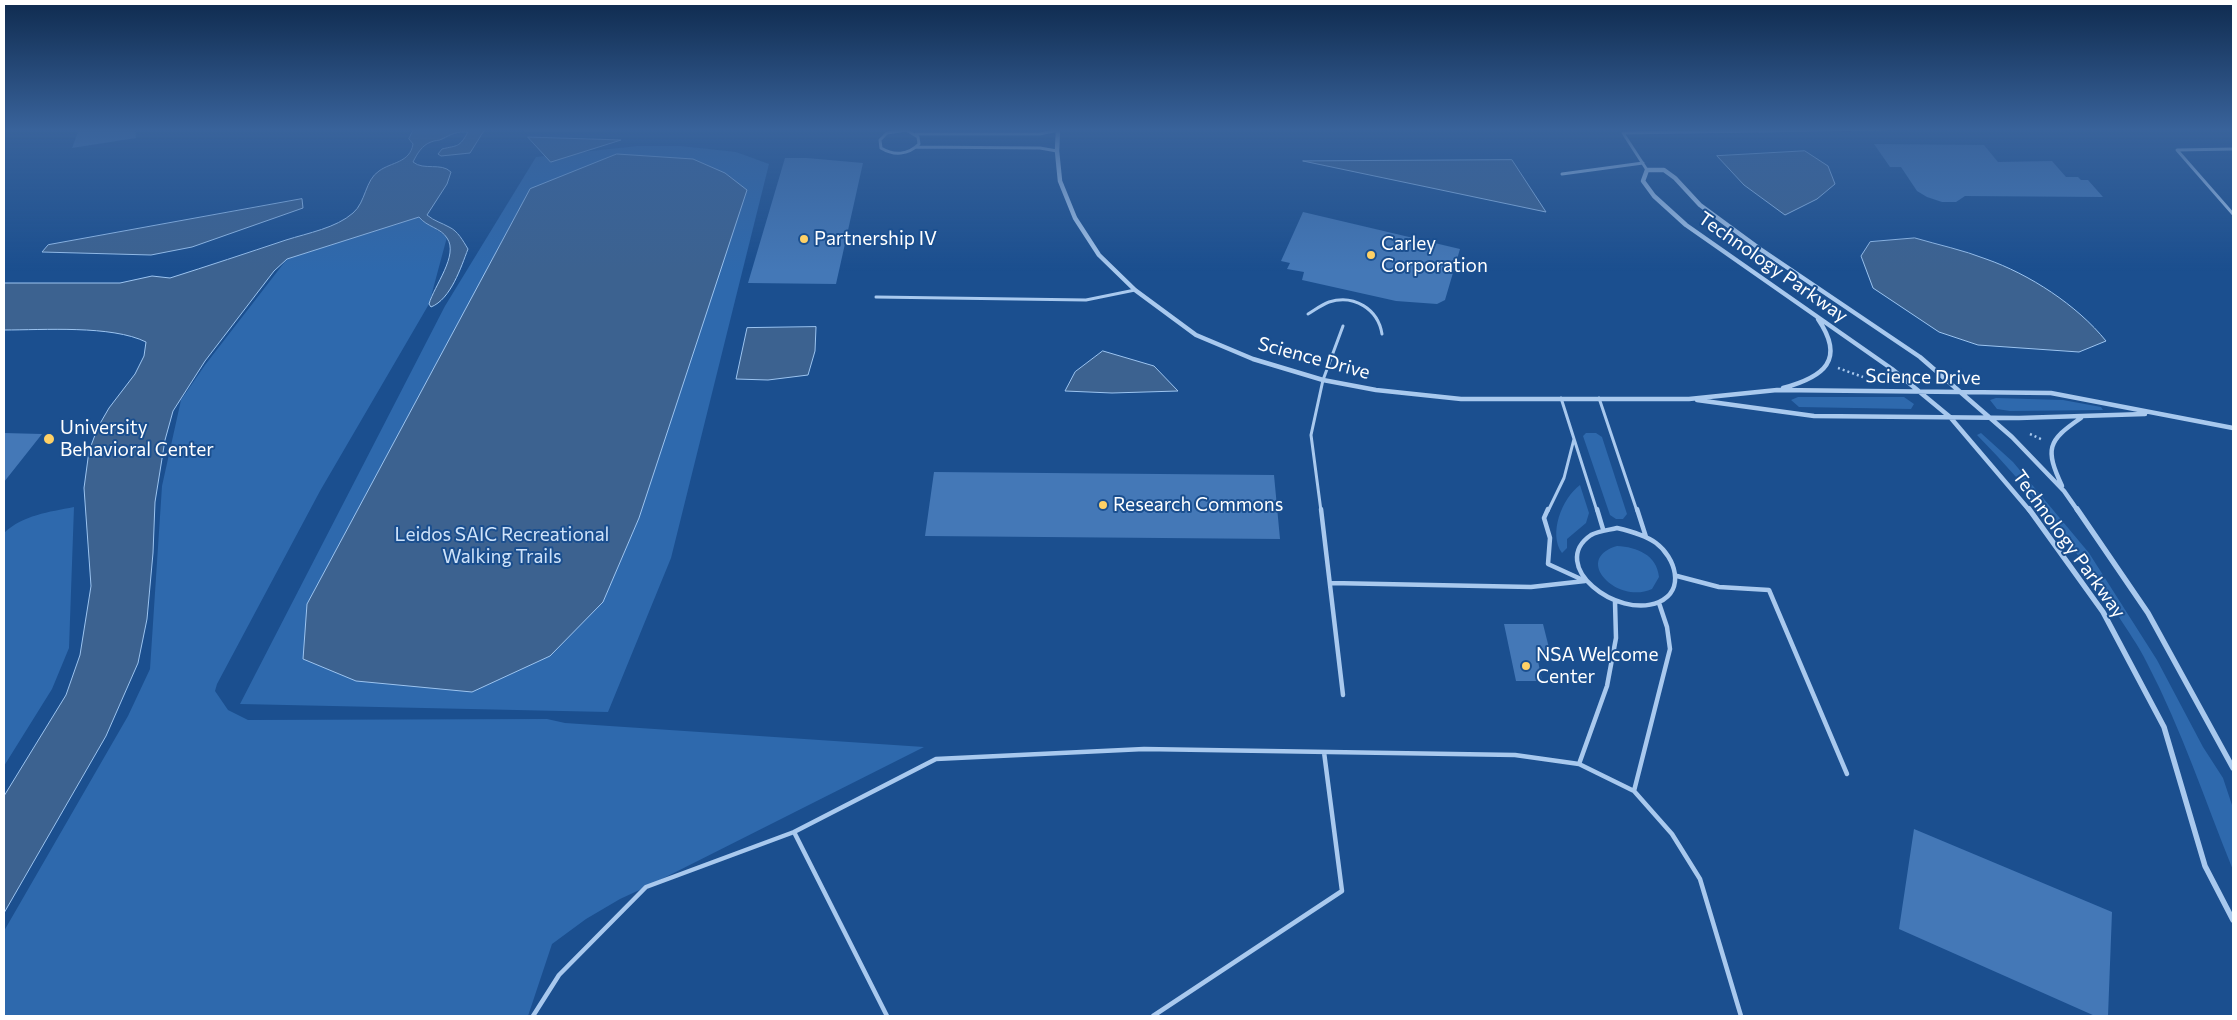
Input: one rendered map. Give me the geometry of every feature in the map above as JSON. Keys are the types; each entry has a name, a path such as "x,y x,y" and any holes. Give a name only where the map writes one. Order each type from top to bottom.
{"street":[{"name":"Science Drive","path":"1060,177 1076,218 1099,254 1134,290 1196,335 1253,359 1323,380 1376,390 1461,399 1690,399 1777,390 2051,393 2233,428"},
{"name":"Technology Parkway","path":"1645,177 1643,181 1654,196 1686,225 1921,392 1950,417 2020,497 2104,612 2164,727 2205,866 2233,920"},
{"name":"Technology Parkway","path":"1673,177 1700,205 1760,249 1920,357 1991,418 2064,491 2148,613 2233,768"},
{"path":"1777,390 1811,380 1828,364 1832,354 1830,340 1816,316"},
{"name":"Science Drive","path":"1690,399 1814,416 1991,418 2154,414"},
{"path":"2064,491 2049,460 2048,450 2060,431 2082,417"}],"lane":[{"path":"2200,177 2233,214"},
{"path":"876,297 1086,300 1134,290"},
{"path":"1308,314 1332,301 1350,300 1364,305 1375,314 1381,323 1382,334"},
{"path":"1343,326 1323,380 1311,435 1331,583 1343,695"},
{"path":"1561,398 1603,529"},
{"path":"1599,398 1646,537"},
{"path":"1574,439 1564,478 1544,518 1550,538 1548,564 1585,581"},
{"path":"1617,528 1646,537 1668,554 1674,565 1677,576 1675,587 1669,596 1659,603 1638,606 1615,602 1593,590 1585,581 1578,568 1576,554 1580,543 1590,534 1603,529 1617,528"},
{"path":"1677,576 1720,587 1769,590 1847,774"},
{"path":"1331,583 1531,587 1585,581"},
{"path":"1579,764 1607,686 1616,638 1615,602"},
{"path":"1634,791 1670,649 1667,627 1659,603"},
{"path":"533,1016 559,975 646,887 794,832 936,759 1144,749 1515,755 1579,764 1634,791 1672,834 1700,879 1741,1016"},
{"path":"1153,1016 1342,891 1324,752"},
{"path":"794,832 887,1016"}],"path":[{"path":"1838,368 1864,377 1870,377"},
{"path":"2030,434 2043,440"}],"green space":[{"name":"Leidos SAIC Recreational Walking Trails","path":"524,177 766,177 671,558 608,712 240,704 445,306"},
{"path":"419,217 447,237 429,304 320,491 217,684 215,691 228,710 248,720 547,719 565,723 924,747 620,899 586,919 552,944 528,1016 4,1016 4,931 128,716 150,669 162,486 181,400 205,365 287,259"},
{"path":"1798,397 1904,397 1914,404 1911,409 1799,407 1791,400"},
{"path":"1996,398 2063,400 2101,407 2103,410 2010,411 1997,409 1990,400"},
{"path":"1586,433 1596,433 1602,437 1627,514 1623,519 1616,519 1610,515 1583,436"},
{"path":"1981,433 2013,462 2089,553 2157,660 2203,747 2223,778 2233,808 2233,870 2182,740 2160,688 2140,650 2086,566 2016,477 1977,435"},
{"path":"1580,485 1589,513 1586,523 1567,539 1567,548 1562,553 1556,536 1559,517 1568,498"},
{"path":"74,507 69,648 52,689 4,766 4,533 28,518"},
{"path":"1617,546 1639,550 1650,558 1657,569 1659,577 1652,589 1639,592 1625,591 1614,586 1604,578 1599,570 1599,560 1604,552"}],"shaded area":[{"path":"373,177 449,177 447,184 427,215 455,231 468,249 450,290 438,303 431,307 429,304 448,262 450,245 444,235 419,217 287,259 274,271 205,361 173,411 165,440 155,502 147,619 138,663 106,736 4,913 4,796 66,695 80,655 91,586 84,488 89,451 98,427 109,408 135,374 144,356 146,342 115,333 96,331 57,329 4,330 4,283 120,283 152,276 170,278 338,223 353,213 361,203"},
{"name":"Leidos SAIC Recreational Walking Trails","path":"561,177 730,177 747,190 639,518 603,602 550,656 472,692 356,681 303,659 307,604 530,189"},
{"path":"1377,177 1523,177 1546,212"},
{"path":"1736,177 1832,177 1835,184 1817,199 1785,215 1744,185"},
{"path":"302,199 303,208 192,247 151,255 42,252 48,245"},
{"path":"1915,238 1960,250 2019,273 2067,303 2106,341 2079,352 1978,345 1939,332 1873,288 1861,256 1870,242"},
{"path":"816,327 815,351 808,375 768,380 736,379 747,328"},
{"path":"1103,351 1154,366 1178,391 1112,393 1065,391 1075,372"}],"building":[{"name":"Partnership IV","path":"779,177 860,177 836,284 748,283"},
{"path":"1907,177 2066,177 2088,180 2103,197 1965,196 1956,202 1942,202 1917,191"},
{"name":"Carley Corporation","path":"1303,212 1460,249 1445,300 1437,304 1396,301 1302,280 1304,272 1287,269 1290,263 1281,261"},
{"path":"4,433 42,434 4,482"},
{"name":"Research Commons","path":"934,472 1274,475 1280,539 925,536"},
{"name":"NSA Welcome Center","path":"1504,624 1543,624 1550,652 1536,651 1542,681 1516,681"},
{"path":"1914,829 2112,912 2108,1016 2095,1016 1899,929"}],"place":[{"name":"Partnership IV","path":"804,239"},
{"name":"Carley Corporation","path":"1371,255"},
{"name":"University Behavioral Center","path":"49,439"},
{"name":"Research Commons","path":"1103,505"},
{"name":"NSA Welcome Center","path":"1526,666"}]}
